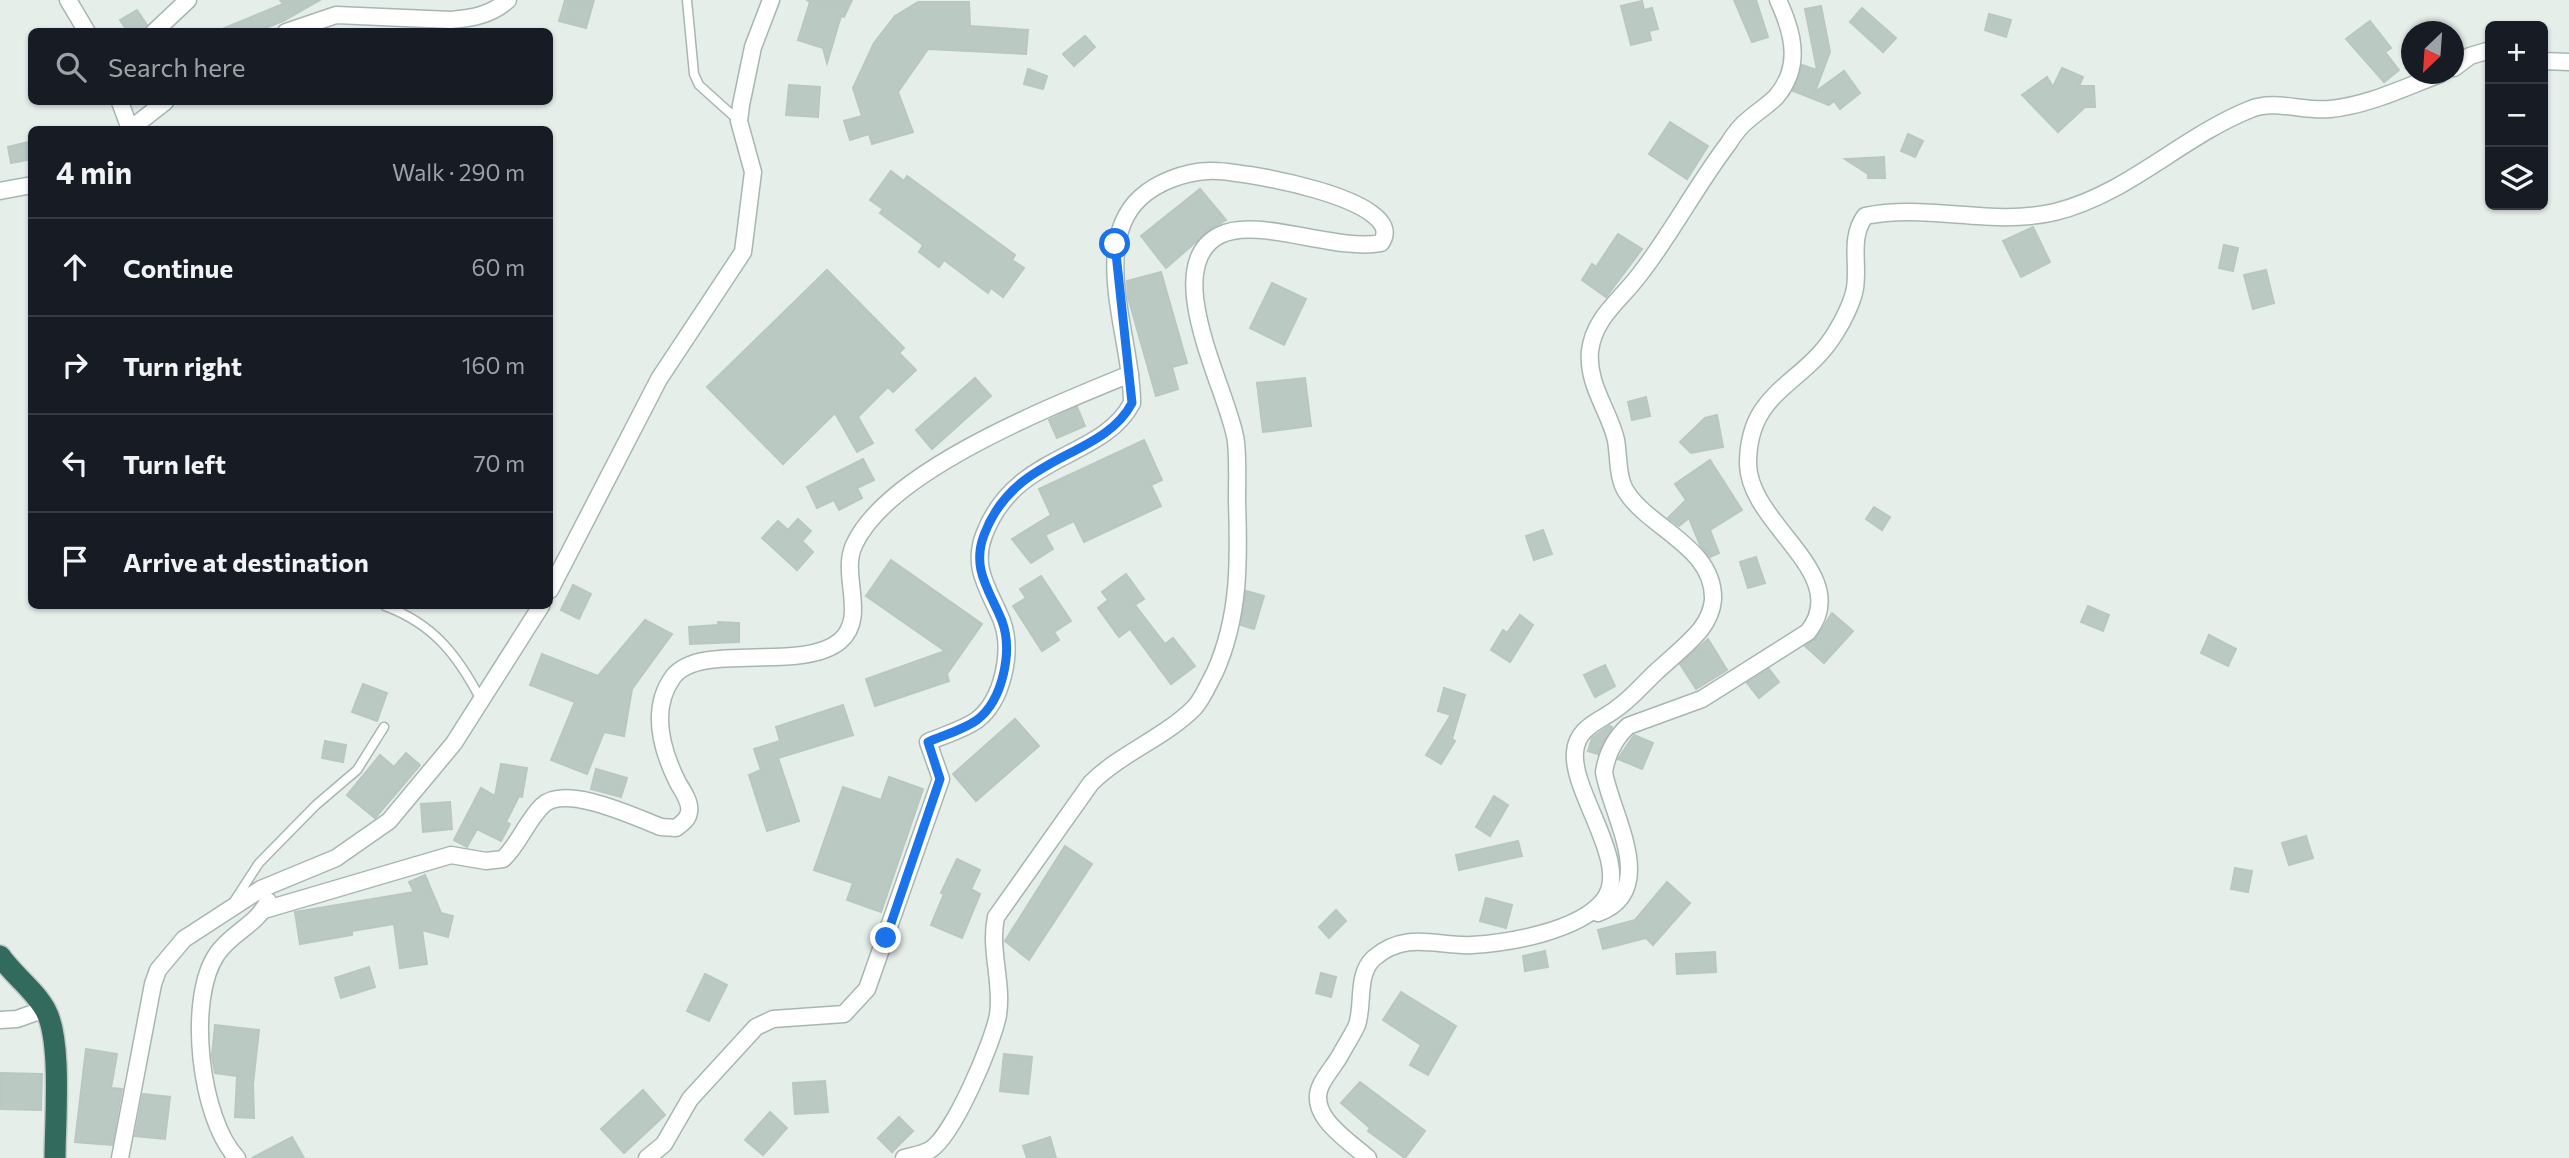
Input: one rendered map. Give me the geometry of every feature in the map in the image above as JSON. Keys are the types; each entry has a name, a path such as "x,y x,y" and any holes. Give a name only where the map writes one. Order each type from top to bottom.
{"highway":[{"path":"0,956 45,1009 54,1046 55,1158"}],"street":[{"path":"68,0 85,28"},
{"path":"158,28 188,0"},
{"path":"298,28 336,15 451,20 470,18 488,14 508,0"},
{"path":"553,584 659,379 743,252 753,172 739,121 752,47 771,0"},
{"path":"1579,920 1603,901 1610,888 1610,874 1603,837 1579,784 1575,766 1577,740 1595,721 1632,696 1703,628 1713,598 1710,581 1702,565 1670,530 1637,506 1625,491 1615,438 1595,388 1590,357 1593,336 1604,314 1640,276 1728,143 1748,119 1766,110 1781,92 1790,72 1793,47 1788,22 1778,0"},
{"path":"2464,60 2485,52"},
{"path":"2548,61 2569,62"},
{"path":"1368,1158 1330,1125 1317,1100 1320,1087 1356,1025 1362,981 1373,959 1398,945 1424,940 1470,946 1536,934 1607,909 1618,900 1628,880 1631,864 1604,772 1606,759 1618,735 1628,726 1702,699 1808,632 1815,623 1820,599 1814,576 1768,517 1755,491 1748,466 1751,437 1757,416 1771,396 1806,369 1836,332 1855,290 1856,229 1865,216 1887,211 2000,219 2053,212 2102,197 2201,134 2254,107 2278,106 2305,110 2361,105 2415,84"},
{"path":"121,105 128,126"},
{"path":"133,126 161,105"},
{"path":"647,1158 664,1144 690,1099 756,1027 773,1018 844,1014 866,989 940,779 928,742 979,718 997,693 1003,673 1006,644 1003,623 982,581 979,563 983,538 1003,500 1019,482 1113,426 1126,414 1132,403 1121,320 1115,244 1119,227 1129,211 1156,187 1172,179 1209,170 1315,189 1356,203 1376,215 1385,227 1385,237 1381,243 1369,246 1251,230 1229,231 1216,236 1205,249 1195,281 1195,306 1236,440 1240,549 1230,628 1215,671 1195,708 1109,765 1091,783 996,917 992,937 998,1014 966,1100 931,1149 904,1158"},
{"path":"0,191 28,186"},
{"path":"264,910 451,855 496,862 511,851 531,819 552,799 573,797 661,827 676,828 687,819 689,805 660,740 660,712 673,677 685,667 700,662 794,655 825,650 839,642 850,631 854,617 849,574 853,548 864,526 878,510 913,482 1024,418 1130,374"},
{"path":"120,1158 158,971 184,939 230,909 277,883 336,858 389,821 454,743 539,609"},
{"path":"237,1158 229,1149 208,1102 200,1010 204,985 218,952 255,922 277,883"},
{"path":"0,1020 17,1019 45,1009"}],"lane":[{"path":"687,0 694,75 699,85 739,121"},
{"path":"390,609 432,632 461,662 481,700"},
{"path":"230,909 259,863 316,805 357,770 384,727"}],"building":[{"path":"280,0 320,0 265,28 225,28 283,4"},
{"path":"565,0 594,0 586,28 559,21"},
{"path":"807,0 852,0 844,17 841,16 827,63 823,48 798,40 810,2"},
{"path":"1734,0 1756,0 1768,37 1752,42"},
{"path":"1642,1 1644,10 1652,8 1658,29 1649,31 1651,40 1631,45 1621,6"},
{"path":"918,2 969,2 970,26 1028,30 1026,54 928,49 898,92 913,132 872,144 869,134 850,140 844,121 862,116 853,88 874,43 895,16"},
{"path":"1821,6 1830,52 1815,92 1844,71 1860,93 1840,109 1834,101 1829,105 1793,91 1802,65 1817,70 1805,9"},
{"path":"1862,8 1896,38 1883,52 1850,22"},
{"path":"137,10 147,25 146,28 125,28 120,20"},
{"path":"1989,14 2011,20 2006,37 1985,30"},
{"path":"2370,21 2391,48 2385,52 2399,70 2384,82 2346,39"},
{"path":"1085,36 1095,47 1074,66 1063,54"},
{"path":"2062,68 2083,77 2079,86 2094,86 2095,107 2085,107 2058,132 2022,95 2047,77 2053,87"},
{"path":"1028,69 1047,76 1043,89 1024,84"},
{"path":"789,85 820,87 818,117 786,115"},
{"path":"1670,122 1708,146 1687,179 1649,154"},
{"path":"1908,134 1923,141 1915,157 1901,151"},
{"path":"28,142 28,160 11,163 8,147"},
{"path":"1884,157 1885,178 1868,178 1868,174 1845,159"},
{"path":"891,171 904,181 907,176 1015,255 1012,260 1024,268 1003,297 991,288 988,293 944,260 939,267 919,252 923,245 880,213 883,209 870,200"},
{"path":"1200,189 1226,220 1213,227 1166,268 1141,236"},
{"path":"2033,227 2050,262 2021,277 2003,241"},
{"path":"1618,234 1642,249 1606,297 1582,280 1592,264 1596,267"},
{"path":"2224,245 2238,248 2233,271 2219,268"},
{"path":"827,270 904,348 899,353 916,370 893,392 888,387 858,417 873,443 857,452 835,413 783,464 707,387"},
{"path":"2266,270 2274,303 2253,309 2244,275"},
{"path":"1161,272 1187,363 1172,367 1178,389 1156,396 1128,297 1127,281"},
{"path":"1272,283 1306,299 1284,345 1250,328"},
{"path":"975,378 991,396 932,449 916,430"},
{"path":"1305,378 1311,426 1263,432 1257,383"},
{"path":"1646,397 1650,416 1632,420 1628,402"},
{"path":"1077,407 1085,426 1057,438 1049,420"},
{"path":"1717,415 1723,447 1691,453 1680,442 1705,418"},
{"path":"1144,440 1162,480 1151,485 1161,506 1084,542 1074,521 1045,535 1053,549 1031,563 1012,539 1051,515 1039,489"},
{"path":"863,459 874,480 857,488 862,498 839,510 834,500 817,508 807,487"},
{"path":"1710,460 1742,510 1710,530 1719,553 1710,557 1700,545 1689,518 1679,526 1668,518 1686,500 1675,484"},
{"path":"1874,507 1890,517 1882,530 1866,519"},
{"path":"798,519 811,531 802,541 813,552 797,570 762,538 778,521 788,530"},
{"path":"1543,530 1552,554 1534,560 1526,536"},
{"path":"1756,557 1765,583 1748,588 1740,562"},
{"path":"891,560 982,624 947,674 949,681 875,706 866,679 945,651 866,596"},
{"path":"1126,574 1144,599 1135,605 1165,644 1173,638 1195,666 1171,684 1130,629 1119,637 1098,608 1108,600 1102,592"},
{"path":"1041,576 1071,621 1054,632 1059,640 1042,651 1013,606 1026,598 1020,589"},
{"path":"573,585 591,594 579,619 561,610"},
{"path":"1246,591 1264,596 1254,629 1241,625"},
{"path":"2088,606 2109,615 2103,631 2081,622"},
{"path":"1832,613 1853,631 1824,663 1805,646 1817,637"},
{"path":"1520,615 1533,625 1510,662 1491,650 1503,630 1507,633"},
{"path":"645,620 672,634 632,689 624,736 604,732 587,774 551,760 575,702 530,685 542,654 598,676"},
{"path":"718,622 739,623 739,642 690,644 689,627 718,625"},
{"path":"2209,635 2236,649 2228,666 2201,653"},
{"path":"1708,639 1727,670 1696,689 1680,664"},
{"path":"1605,665 1615,686 1595,697 1584,675"},
{"path":"1769,669 1779,682 1759,698 1747,683"},
{"path":"363,684 387,693 377,721 352,712"},
{"path":"1444,688 1465,695 1452,739 1455,741 1441,764 1426,755 1451,715 1438,711"},
{"path":"843,705 853,735 778,758 799,821 767,831 749,775 761,770 754,749 780,741 776,727"},
{"path":"1015,719 1039,746 976,801 953,774"},
{"path":"1609,726 1612,727 1598,754 1588,751 1592,738"},
{"path":"1634,735 1653,743 1642,769 1618,759"},
{"path":"325,741 346,745 343,762 322,758"},
{"path":"406,753 420,765 375,818 347,795 380,755 394,767"},
{"path":"501,764 527,768 522,797 519,796 506,822 510,824 501,841 477,829 467,847 454,840 481,788 495,796"},
{"path":"596,769 627,778 621,797 591,789"},
{"path":"889,777 923,789 881,912 847,900 853,883 814,870 843,787 881,800"},
{"path":"1494,796 1508,805 1490,836 1476,827"},
{"path":"450,802 452,829 423,832 421,804"},
{"path":"2306,836 2313,858 2289,865 2282,843"},
{"path":"1518,841 1522,856 1459,870 1456,855"},
{"path":"1065,846 1092,864 1029,960 1005,941"},
{"path":"957,859 980,870 971,889 980,894 962,938 931,925 944,894 941,893"},
{"path":"2235,868 2252,871 2248,892 2231,889"},
{"path":"425,875 441,913 453,916 448,937 422,930 427,964 400,968 394,924 300,944 295,912 414,892 409,882"},
{"path":"1667,882 1690,903 1653,945 1646,938 1603,949 1598,930 1635,920"},
{"path":"1486,898 1512,905 1506,928 1480,921"},
{"path":"1336,910 1346,921 1329,938 1319,927"},
{"path":"1545,951 1548,967 1525,971 1523,956"},
{"path":"1715,952 1716,972 1677,974 1676,954"},
{"path":"369,967 375,987 341,998 335,978"},
{"path":"1321,973 1336,977 1331,997 1316,993"},
{"path":"705,974 727,985 709,1021 687,1011"},
{"path":"1401,992 1456,1026 1428,1075 1410,1065 1421,1045 1383,1020"},
{"path":"215,1025 259,1030 253,1084 254,1118 235,1117 237,1076 215,1073 212,1056"},
{"path":"86,1049 117,1054 111,1088 122,1089 112,1145 75,1142"},
{"path":"1004,1054 1032,1057 1028,1094 1000,1091"},
{"path":"0,1073 42,1074 41,1110 0,1109"},
{"path":"825,1081 828,1112 795,1114 793,1083"},
{"path":"1360,1082 1425,1131 1405,1158 1368,1131 1370,1128 1341,1103"},
{"path":"643,1090 665,1115 624,1153 601,1129"},
{"path":"143,1094 170,1097 165,1139 135,1136"},
{"path":"770,1112 787,1128 763,1155 745,1140"},
{"path":"899,1117 913,1131 892,1152 878,1138"},
{"path":"292,1137 304,1158 252,1158"},
{"path":"1050,1137 1056,1158 1027,1158 1023,1146"}],"route":[{"path":"886,938 940,779 928,742 979,718 997,693 1003,673 1006,644 1003,623 982,581 979,563 983,538 990,521 1019,482 1113,426 1126,414 1132,403 1132,387 1121,320 1115,244"}]}
